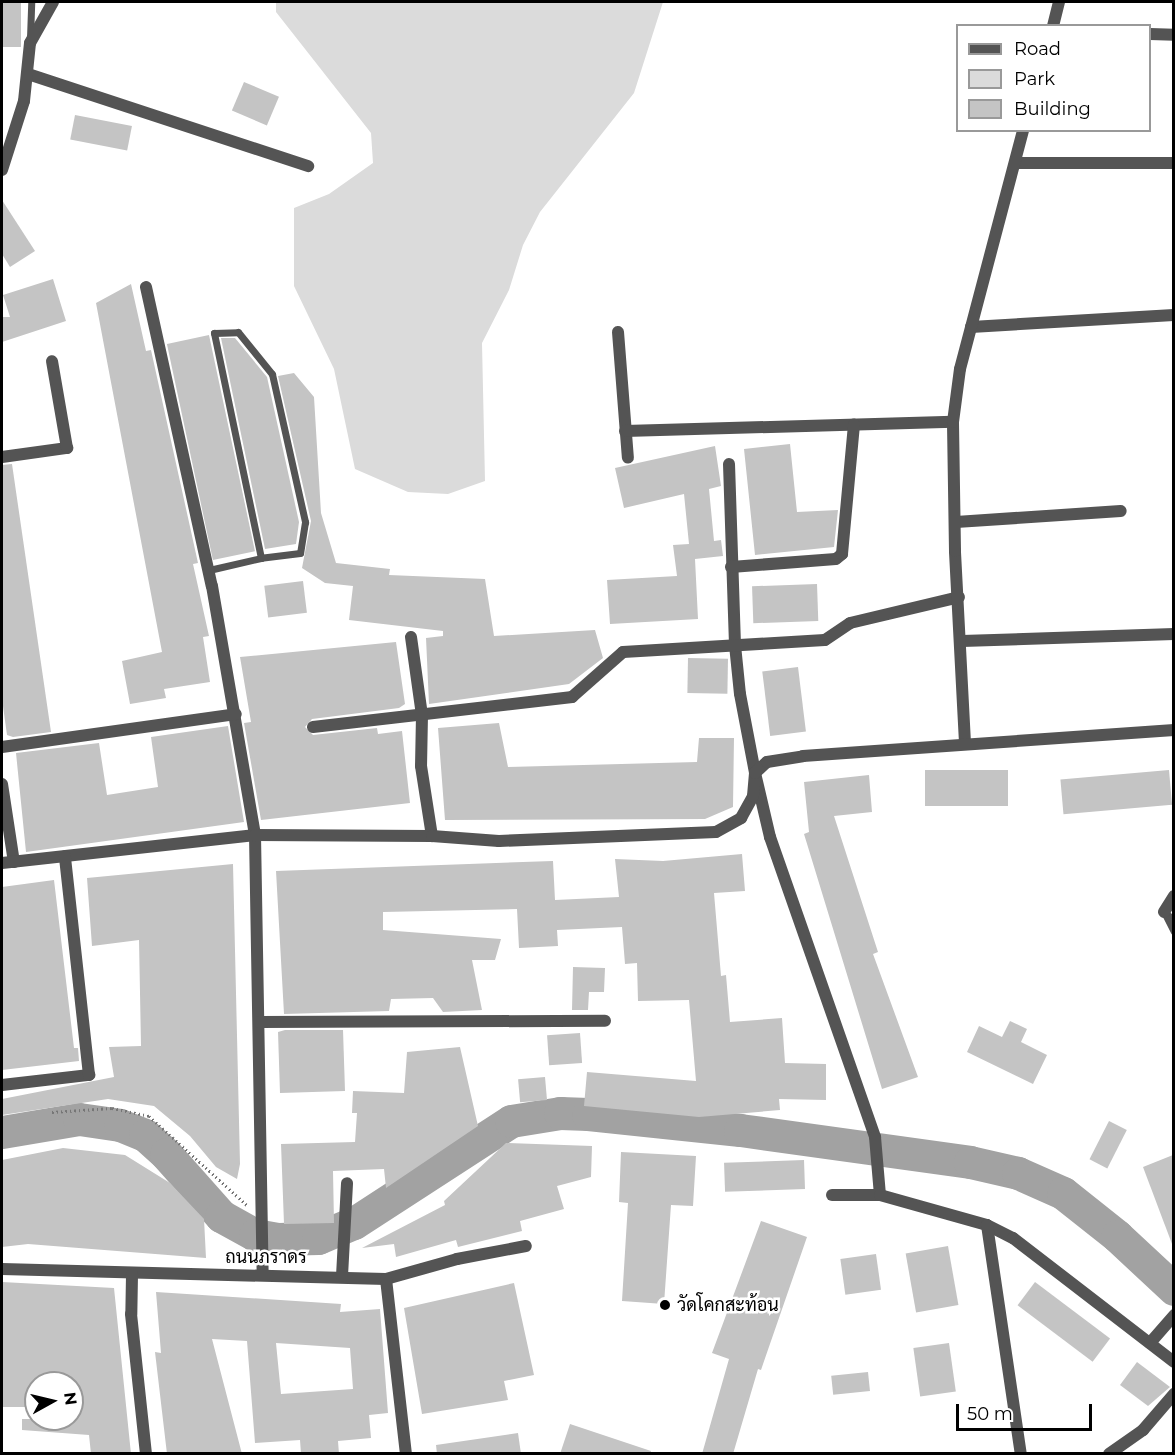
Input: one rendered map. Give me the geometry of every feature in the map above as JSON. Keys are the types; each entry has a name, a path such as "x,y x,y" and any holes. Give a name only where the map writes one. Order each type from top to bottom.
{"street":[{"path":"2,170 24,101 30,42 54,2"},
{"path":"1054,24 1059,2"},
{"path":"1151,34 1173,35"},
{"path":"28,74 308,166"},
{"path":"965,743 954,422 960,369 1023,132"},
{"path":"1015,163 1173,163"},
{"path":"146,287 208,570 236,714 255,835 263,1273"},
{"path":"971,327 1173,315"},
{"path":"618,332 628,458"},
{"path":"2,457 67,448 52,361"},
{"path":"625,431 954,422"},
{"path":"731,567 836,559 842,554 854,425"},
{"path":"729,464 735,645 740,694 755,773 770,837 875,1137 881,1172 880,1195"},
{"path":"956,522 1121,511"},
{"path":"313,727 573,697 623,652 825,640 850,623 959,597"},
{"path":"962,642 1173,634"},
{"path":"411,637 422,715 421,766 432,836"},
{"path":"2,747 236,714"},
{"path":"2,784 8,863 255,835 432,836 499,841 716,832 741,818 753,796 755,773 766,762 803,756 1173,729"},
{"path":"2,1084 89,1075 65,856"},
{"path":"1169,916 1173,896"},
{"path":"259,1022 605,1021"},
{"path":"342,1276 347,1183"},
{"path":"832,1195 880,1195 987,1225 1013,1238 1173,1362"},
{"path":"987,1225 1021,1454"},
{"name":"ถนนภราดร","path":"2,1269 132,1275 263,1273 386,1279 457,1259 526,1246"},
{"path":"132,1275 131,1314 147,1454"},
{"path":"386,1279 406,1454"},
{"path":"1150,1343 1173,1315"},
{"path":"1109,1454 1143,1430 1173,1394"}],"lane":[{"path":"30,42 31,2"},
{"path":"208,570 261,558 300,553 305,522 272,374 238,332 214,333 261,558"},
{"path":"1169,916 1173,932"}],"path":[{"path":"52,1112 112,1108 149,1116 182,1143 238,1201 263,1213"}],"green space":[{"path":"276,2 663,2 634,93 540,212 523,245 509,290 482,343 485,481 448,494 408,492 355,469 334,369 294,286 294,208 329,194 373,163 371,133 276,12"}],"building":[{"path":"2,2 21,2 21,47 2,47"},
{"path":"244,82 279,97 267,125 232,111"},
{"path":"75,115 132,126 127,151 70,140"},
{"path":"2,200 35,251 10,267 2,254"},
{"path":"53,279 66,321 2,342 2,317 10,317 3,295"},
{"path":"131,284 146,351 151,350 198,563 193,564 209,636 203,637 210,682 164,689 166,698 130,704 122,661 162,652 96,303"},
{"path":"209,335 255,551 213,560 167,344"},
{"path":"221,338 235,338 267,377 299,522 296,544 265,549"},
{"path":"294,373 314,397 321,513 336,563 390,569 389,575 485,579 494,636 595,630 603,658 569,684 429,704 426,638 443,636 443,631 349,620 353,586 325,583 302,568 311,521 278,376"},
{"path":"790,444 797,512 838,510 834,547 755,555 744,449"},
{"path":"715,446 721,486 709,489 714,541 721,540 723,556 695,559 698,619 610,624 607,580 677,576 673,545 689,544 684,494 624,508 615,468"},
{"path":"12,464 51,732 13,737 7,735 2,699 2,465"},
{"path":"303,581 307,613 268,618 264,586"},
{"path":"817,584 818,621 753,623 752,586"},
{"path":"396,642 405,704 399,708 312,719 305,727 313,735 377,728 378,734 402,731 410,803 261,820 244,723 251,722 240,657"},
{"path":"688,658 728,659 727,694 687,693"},
{"path":"798,667 806,732 770,736 762,671"},
{"path":"499,723 508,767 697,762 699,738 734,738 733,807 705,819 445,820 438,728"},
{"path":"228,726 244,822 26,852 16,753 99,743 107,795 158,787 151,737"},
{"path":"925,770 1008,770 1008,806 925,806"},
{"path":"1169,770 1172,805 1063,814 1060,779"},
{"path":"869,775 872,812 834,816 878,952 873,954 918,1077 882,1089 804,834 809,832 804,782"},
{"path":"742,854 745,891 714,893 721,976 726,975 730,1022 782,1018 785,1063 826,1064 826,1100 779,1099 780,1110 699,1117 584,1106 587,1072 696,1081 689,1000 638,1001 637,963 625,964 622,927 557,930 558,946 519,948 517,909 383,912 383,930 501,939 495,960 472,960 482,1010 443,1012 433,998 391,999 389,1011 284,1014 276,871 553,861 555,900 619,897 615,859 663,861"},
{"path":"233,864 240,1164 237,1179 216,1167 190,1136 154,1106 108,1099 2,1115 2,1099 114,1077 109,1047 141,1046 139,940 92,946 87,878"},
{"path":"54,880 74,1048 78,1048 79,1061 2,1070 2,887"},
{"path":"573,967 605,968 604,992 589,992 588,1010 572,1010"},
{"path":"1010,1021 1027,1029 1021,1042 1047,1055 1033,1084 967,1052 979,1026 1002,1037"},
{"path":"343,1030 345,1091 280,1093 278,1032"},
{"path":"580,1033 582,1063 549,1065 547,1035"},
{"path":"460,1047 478,1126 386,1188 384,1169 333,1171 334,1223 284,1224 281,1144 355,1142 357,1113 352,1113 353,1091 404,1093 407,1052"},
{"path":"545,1077 547,1100 520,1102 518,1079"},
{"path":"1109,1121 1127,1130 1107,1168 1089,1159"},
{"path":"506,1143 592,1146 591,1177 557,1186 564,1209 520,1221 522,1231 458,1247 456,1240 396,1257 394,1244 362,1248 445,1205 444,1201"},
{"path":"63,1148 125,1155 170,1183 204,1219 206,1258 28,1244 2,1247 2,1160"},
{"path":"621,1152 696,1156 693,1206 671,1205 664,1304 622,1301 628,1203 619,1202"},
{"path":"1173,1155 1173,1244 1172,1244 1143,1167"},
{"path":"804,1160 805,1189 725,1192 724,1163"},
{"path":"761,1221 807,1237 761,1370 758,1369 733,1454 702,1454 729,1359 712,1353"},
{"path":"948,1246 958,1305 916,1313 906,1253"},
{"path":"876,1254 881,1290 845,1295 840,1259"},
{"path":"2,1282 114,1288 131,1454 91,1454 89,1435 35,1431 84,1431 84,1371 24,1371 24,1407 2,1407"},
{"path":"1035,1282 1110,1339 1093,1362 1018,1305"},
{"path":"514,1283 534,1375 504,1381 508,1400 422,1414 404,1308"},
{"path":"156,1292 341,1304 340,1312 380,1309 388,1413 369,1415 371,1438 338,1441 339,1454 301,1454 300,1440 255,1443 247,1341 212,1339 242,1454 167,1454 155,1352 161,1353","holes":["276,1343 350,1348 353,1389 281,1394"]},
{"path":"949,1343 956,1392 920,1397 913,1348"},
{"path":"1137,1362 1170,1387 1148,1406 1120,1385"},
{"path":"868,1372 870,1391 833,1395 831,1376"},
{"path":"570,1424 651,1451 650,1454 560,1454"},
{"path":"518,1433 521,1454 437,1454 436,1445"}],"waterway":[{"path":"2,1132 79,1119 120,1125 145,1135 166,1154 221,1216 255,1235 278,1239 318,1238 354,1223 511,1121 560,1113 588,1114 740,1130 970,1162 1018,1173 1063,1193 1117,1236 1174,1289"}],"place":[{"name":"วัดโคกสะท้อน","path":"665,1305"}]}
